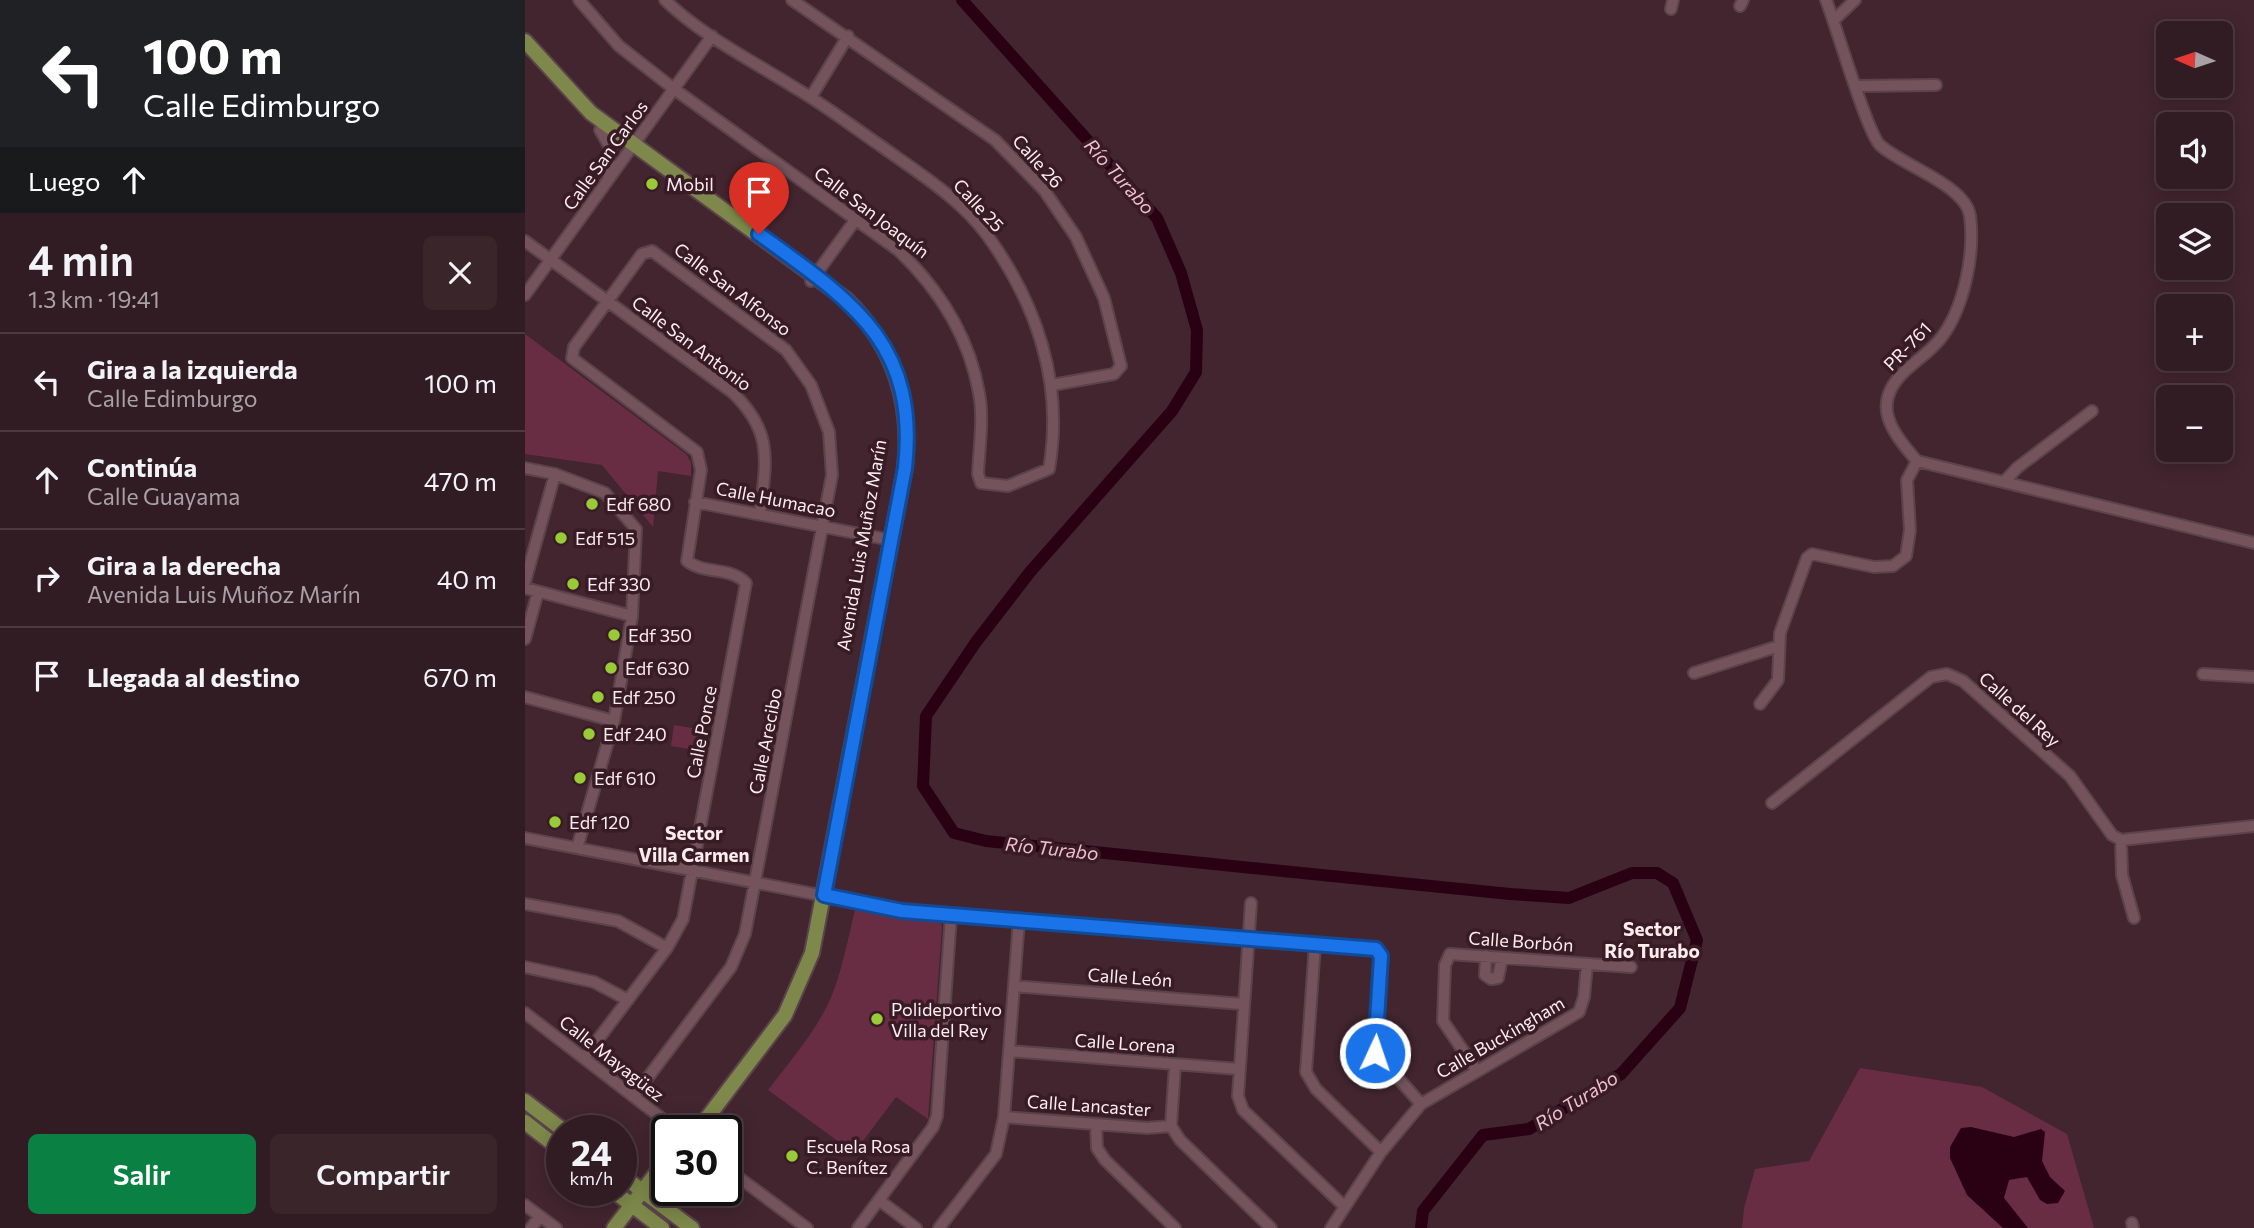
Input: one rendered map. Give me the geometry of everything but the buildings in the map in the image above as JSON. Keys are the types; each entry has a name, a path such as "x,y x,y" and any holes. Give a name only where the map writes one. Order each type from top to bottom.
{"main road":[{"name":"Avenida Luis Muñoz Marín","path":"527,52 578,111 600,130 632,148"},
{"name":"Avenida Luis Muñoz Marín","path":"527,52 578,102 632,148 847,300 872,328 894,364 901,389 906,453 812,953 790,1005 709,1115"},
{"name":"Avenida Luis Muñoz Marín","path":"699,1115 786,998 804,955 821,894"},
{"path":"525,1101 546,1117"},
{"path":"525,1122 546,1138"},
{"path":"614,1228 651,1184"},
{"path":"637,1187 692,1228"},
{"path":"645,1193 651,1187"},
{"path":"623,1228 634,1207"},
{"path":"634,1207 662,1228"}],"street":[{"name":"Calle San Joaquín","path":"579,0 619,46 674,89 898,250 924,274 961,330 980,394 978,460"},
{"name":"Calle 25","path":"665,0 712,36 811,97 938,187 986,233 1029,302 1044,345 1052,384 1054,440 1049,469 1008,486 981,483 978,460"},
{"name":"Calle 26","path":"792,0 848,36 995,140 1044,190 1076,237 1104,298 1121,366 1114,374 1052,384"},
{"name":"PR-761","path":"1826,0 1878,144 1954,191 1970,213 1969,265 1954,319 1940,340 1902,373 1887,395 1885,405 1893,435 1917,461"},
{"path":"1834,20 1855,0"},
{"name":"Calle San Carlos","path":"525,295 712,36"},
{"path":"811,97 848,36"},
{"path":"1857,86 1936,85"},
{"path":"600,130 611,149 607,182"},
{"path":"813,278 856,219"},
{"name":"Calle San Antonio","path":"525,241 732,392 748,407 760,429 767,454 760,514"},
{"name":"Calle San Alfonso","path":"607,302 642,254 652,251 786,350 811,385 829,432 832,475 823,526"},
{"name":"Calle Ponce","path":"584,1058 667,948 683,919 746,583 738,575 694,566 687,561 701,470 697,452 572,358 573,347 607,302"},
{"path":"2004,482 2017,468 2092,411"},
{"path":"1760,704 1778,680 1780,633 1807,558 1812,554 1874,566 1893,566 1906,556 1910,530 1907,480 1917,461 2254,542"},
{"path":"525,468 555,474 605,493 636,529 632,616 614,721 577,848"},
{"path":"525,582 555,474"},
{"name":"Calle Humacao","path":"695,502 888,539"},
{"name":"Calle Arecibo","path":"634,1096 731,967 745,934 823,526"},
{"path":"525,588 632,616"},
{"path":"525,639 538,592"},
{"path":"1694,673 1779,646"},
{"name":"Calle del Rey","path":"1772,803 1931,677 1947,674 1963,681 2070,776 2112,835 2121,840"},
{"path":"2203,674 2254,677"},
{"path":"525,697 614,721"},
{"path":"2134,918 2122,876 2121,840 2254,826"},
{"path":"525,838 869,904 951,915 1370,947 1376,949 1381,956 1375,1053 1421,1104"},
{"path":"1251,903 1238,1096 1243,1110 1345,1207"},
{"path":"525,904 618,921 667,948"},
{"path":"857,1228 933,1127 937,1116 951,915"},
{"path":"939,1228 996,1154 1004,1117 1019,920"},
{"path":"1315,944 1306,1072 1316,1089 1381,1152"},
{"name":"Calle Borbón","path":"1478,1072 1443,1021 1445,965 1450,954 1631,967"},
{"path":"1486,956 1485,975 1491,979 1499,978 1501,958"},
{"name":"Calle Buckingham","path":"1331,1228 1381,1152 1421,1104 1579,1012 1584,997 1587,964"},
{"path":"525,967 594,982 628,1000"},
{"name":"Calle León","path":"1014,986 1243,1004"},
{"name":"Calle Mayagüez","path":"525,1013 658,1115"},
{"name":"Calle Lorena","path":"1009,1051 1238,1069"},
{"path":"1175,1065 1171,1126 1179,1140 1271,1228"},
{"name":"Calle Lancaster","path":"1004,1117 1147,1128 1171,1126"},
{"path":"1096,1125 1097,1148 1105,1160 1175,1228"},
{"path":"742,1180 807,1228"},
{"path":"879,1199 916,1228"},
{"path":"525,1205 556,1228"},
{"path":"531,1228 540,1216"}],"shaded area":[{"path":"525,334 686,454 691,462 691,476 658,471 653,527 602,465 525,454"},
{"path":"674,725 710,731 707,752 671,746"},
{"name":"Polideportivo Villa del Rey","path":"855,910 941,922 942,927 928,1119 896,1097 854,1153 768,1090 826,1008 839,974"},
{"path":"1860,1068 1982,1087 2067,1134 2094,1228 1742,1228 1744,1208 1755,1169 1809,1161"},
{"path":"1971,1127 2014,1137 2041,1129 2045,1132 2042,1161 2050,1177 2065,1191 2058,1203 2047,1204 2040,1200 2027,1177 2009,1180 2004,1198 2028,1228 2003,1228 1967,1195 1950,1158 1950,1147 1961,1128"}],"waterway":[{"name":"Río Turabo","path":"962,0 1157,218 1181,273 1197,330 1196,372 1172,411 1030,572 976,642 926,716 923,786 954,833 986,841 1569,898 1632,873 1657,873 1673,883 1697,940 1680,1008 1621,1074 1529,1129 1483,1135 1423,1211 1421,1228"}],"place":[{"name":"Mobil","path":"652,184"},
{"name":"Edf 680","path":"592,504"},
{"name":"Edf 515","path":"561,538"},
{"name":"Edf 330","path":"573,584"},
{"name":"Edf 350","path":"614,635"},
{"name":"Edf 630","path":"611,668"},
{"name":"Edf 250","path":"598,697"},
{"name":"Edf 240","path":"589,734"},
{"name":"Edf 610","path":"580,778"},
{"name":"Edf 120","path":"555,822"},
{"name":"Polideportivo Villa del Rey","path":"877,1019"},
{"name":"Escuela Rosa C. Benítez","path":"792,1156"}],"district":[{"name":"Sector Villa Carmen","path":"694,843"},
{"name":"Sector Río Turabo","path":"1652,939"}],"route":[{"path":"759,234 847,300 861,314 880,338 894,364 906,417 905,468 824,895 902,911 1370,947 1376,949 1381,956 1375,1053"}]}
